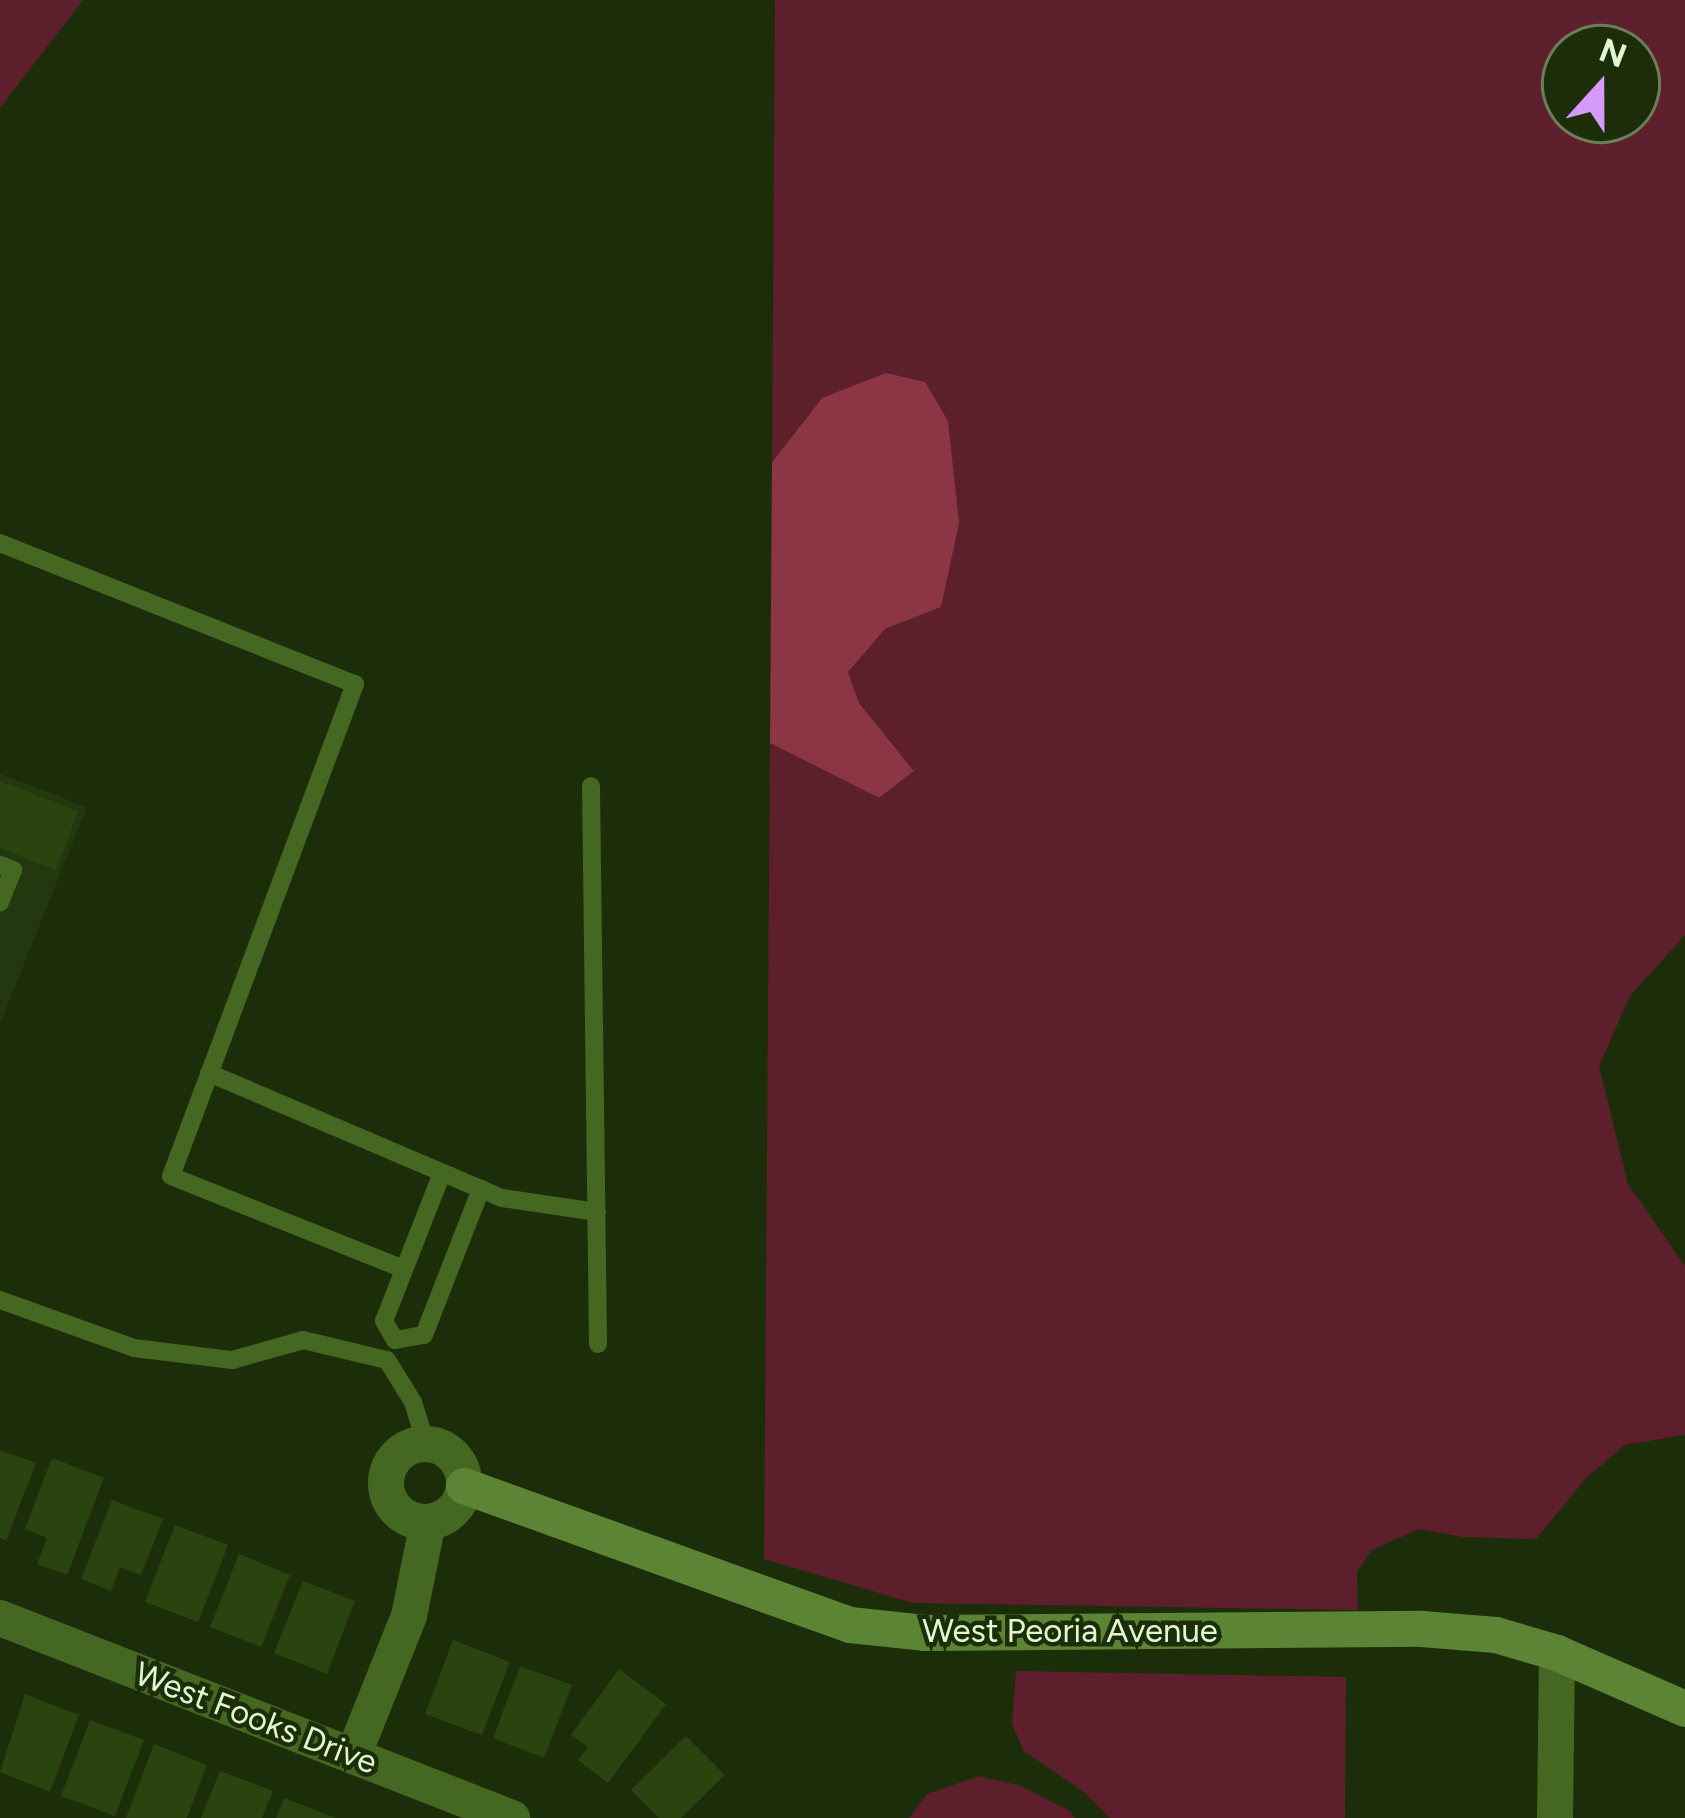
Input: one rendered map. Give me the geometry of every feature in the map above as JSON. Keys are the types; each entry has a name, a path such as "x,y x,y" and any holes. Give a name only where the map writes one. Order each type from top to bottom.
{"street":[{"path":"426,1444 454,1456 464,1486 451,1513 428,1522 414,1521 393,1505 386,1480 396,1456 426,1444"},
{"name":"West Peoria Avenue","path":"464,1486 850,1625 926,1633 1422,1629 1496,1635 1557,1653 1685,1709"},
{"path":"353,1756 409,1616 428,1522"},
{"name":"West Fooks Drive","path":"0,1618 512,1818"},
{"path":"1555,1818 1557,1653"}],"lane":[{"path":"0,543 355,684 171,1175 404,1269"},
{"path":"591,786 598,1345"},
{"path":"0,865 13,870 0,903"},
{"path":"209,1073 502,1198 597,1212"},
{"path":"395,1340 384,1321 442,1173"},
{"path":"395,1340 424,1334 481,1190"},
{"path":"0,1300 134,1348 232,1360 303,1340 387,1360 413,1402 426,1444"},
{"path":"387,1360 395,1340"}],"shaded area":[{"path":"0,0 83,0 0,108"},
{"path":"775,0 1685,0 1685,935 1630,996 1599,1066 1628,1184 1685,1266 1685,1435 1625,1445 1586,1478 1536,1539 1462,1537 1419,1529 1372,1550 1357,1571 1358,1610 913,1603 764,1559 770,743 879,798 914,771 859,703 848,672 885,629 941,607 822,398 772,461"},
{"path":"886,373 925,382 948,421 959,523 941,607 885,629 848,672 859,703 914,771 879,798 770,743 772,462 822,398"},
{"path":"0,774 87,807 0,1024"},
{"path":"1016,1671 1346,1677 1345,1818 1110,1818 1084,1792 1024,1751 1012,1724"},
{"path":"979,1776 1021,1786 1075,1818 909,1818 927,1794"}],"building":[{"path":"0,781 78,811 56,870 0,848"},
{"path":"0,1450 36,1463 6,1541 0,1538"},
{"path":"52,1458 104,1478 67,1575 37,1564 47,1538 25,1529"},
{"path":"112,1500 163,1519 141,1575 120,1567 111,1591 81,1579"},
{"path":"175,1525 228,1545 198,1622 145,1602"},
{"path":"239,1554 290,1575 261,1647 210,1627"},
{"path":"303,1581 355,1601 327,1674 274,1653"},
{"path":"453,1640 510,1662 482,1735 425,1714"},
{"path":"520,1666 572,1685 544,1758 493,1738"},
{"path":"619,1669 666,1704 608,1783 578,1760 588,1747 571,1735"},
{"path":"25,1694 79,1715 50,1792 0,1772"},
{"path":"90,1720 144,1740 115,1816 61,1796"},
{"path":"686,1736 725,1775 681,1818 659,1818 631,1790"},
{"path":"154,1744 207,1765 187,1818 126,1818"},
{"path":"220,1771 273,1791 262,1818 201,1818"},
{"path":"284,1798 336,1818 276,1818"}]}
